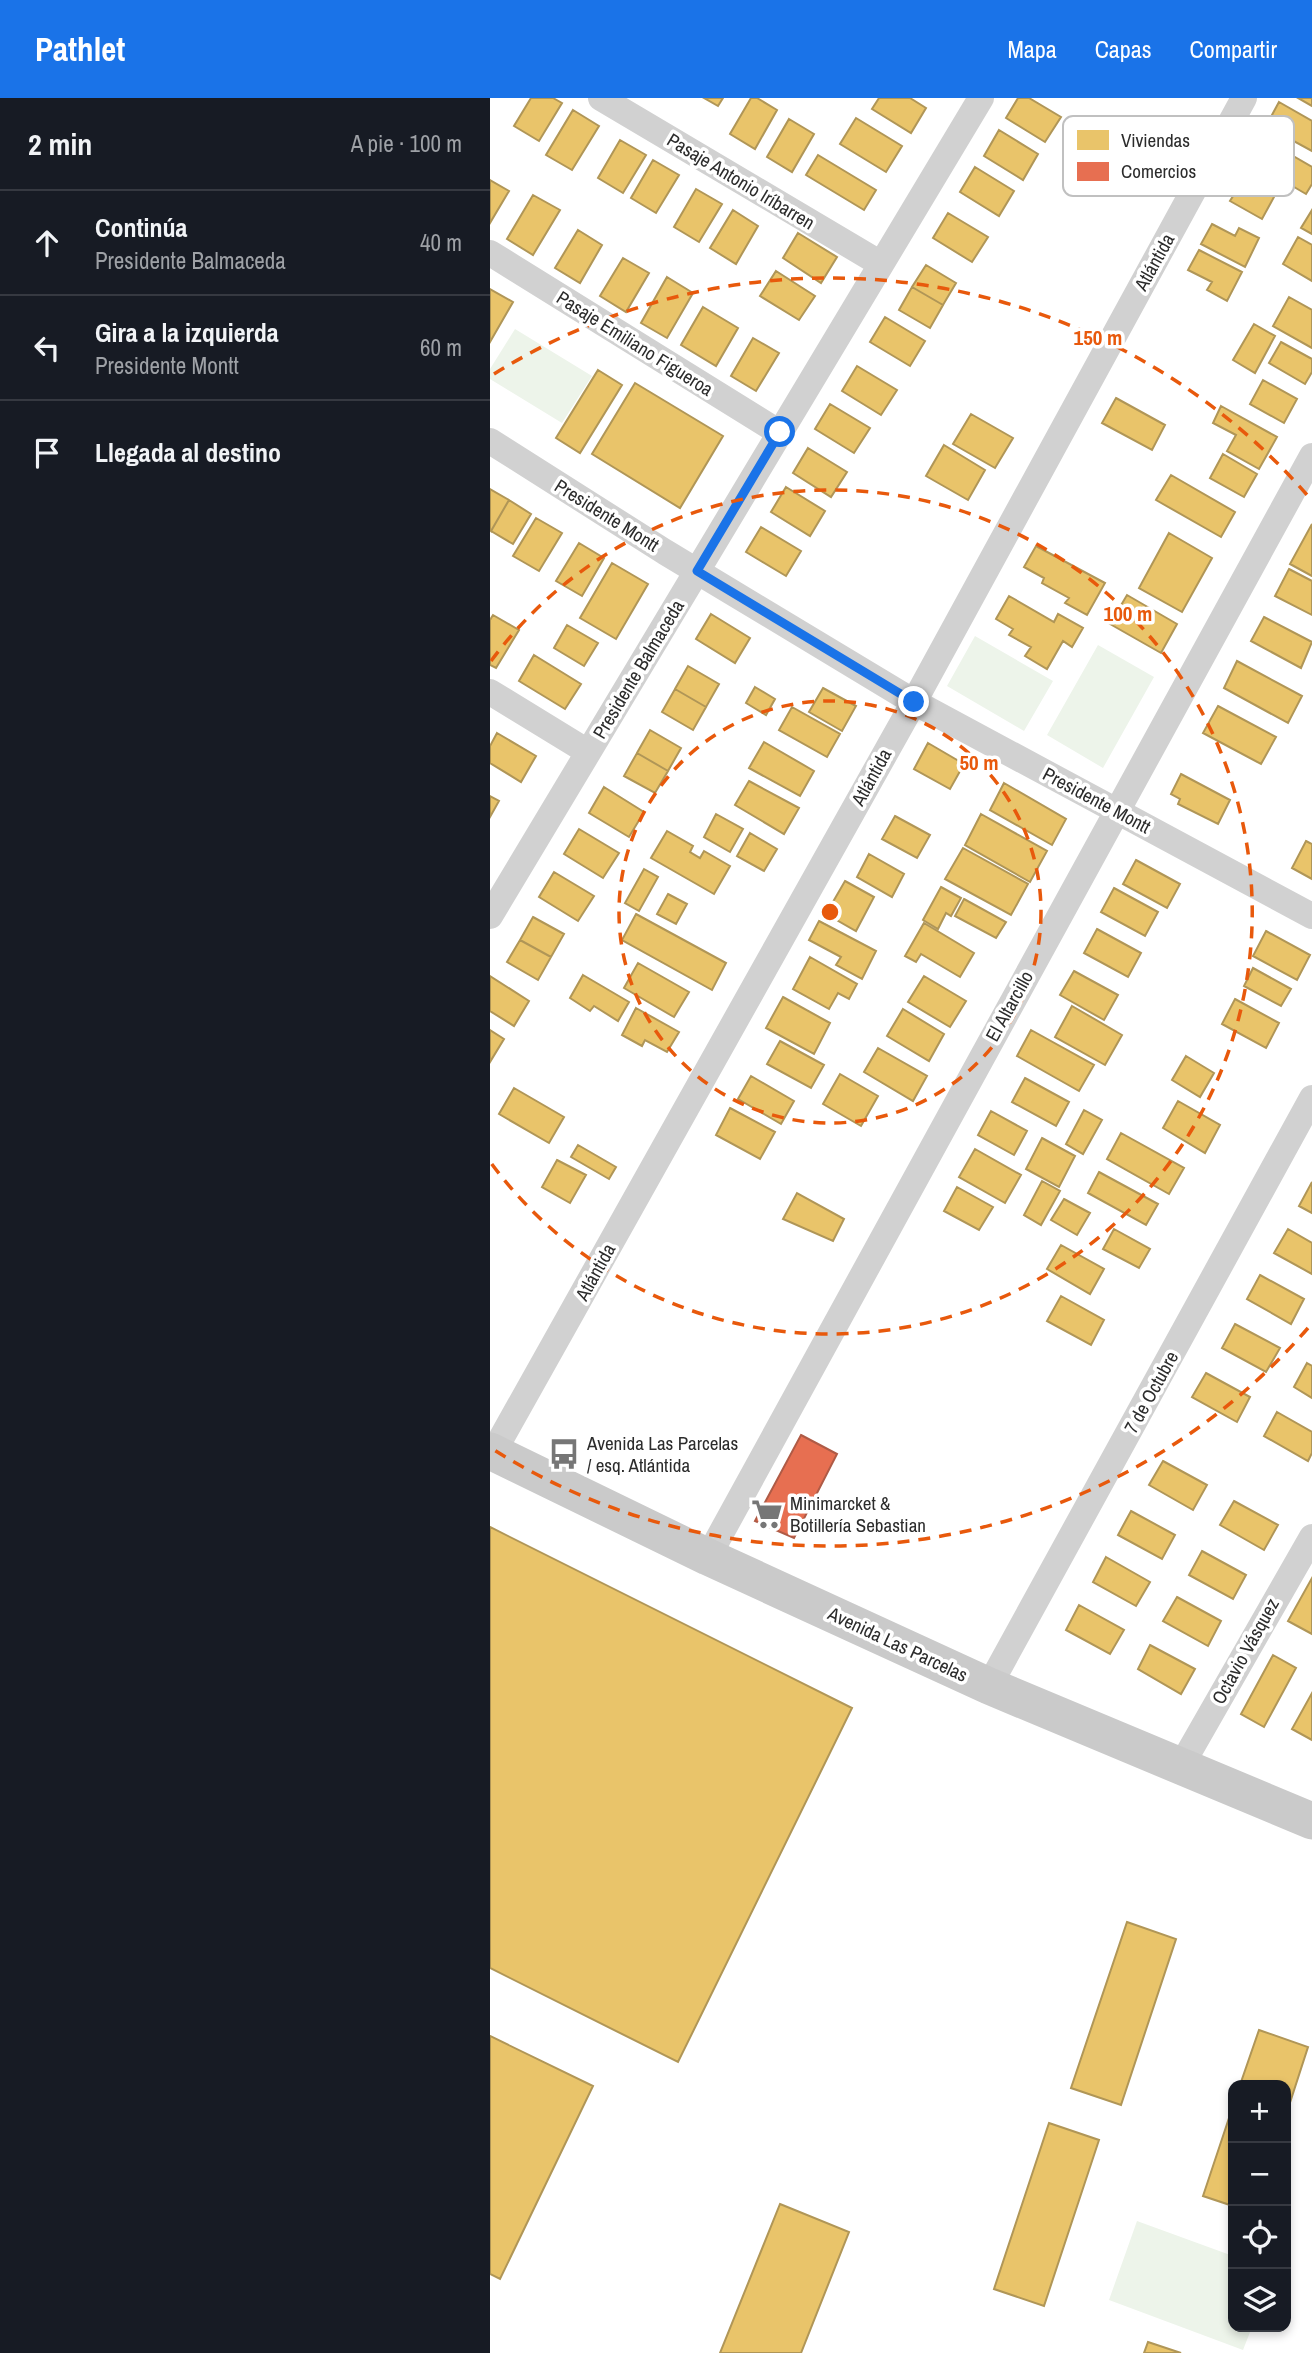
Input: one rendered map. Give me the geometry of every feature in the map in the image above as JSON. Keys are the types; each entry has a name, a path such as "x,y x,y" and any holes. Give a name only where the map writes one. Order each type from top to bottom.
{"street":[{"name":"Pasaje Antonio Iríbarren","path":"601,98 881,264"},
{"name":"Presidente Balmaceda","path":"490,916 981,98"},
{"name":"Atlántida","path":"1234,116 1244,98"},
{"name":"Atlántida","path":"492,1452 914,702 1190,196"},
{"name":"Pasaje Emiliano Figueroa","path":"490,253 780,432"},
{"name":"Presidente Montt","path":"490,440 697,571 914,702 1312,916"},
{"name":"El Altarcillo","path":"708,1557 1312,456"},
{"path":"490,692 588,752"},
{"name":"7 de Octubre","path":"989,1686 1312,1098"},
{"name":"Avenida Las Parcelas","path":"492,1452 708,1557 989,1686 1312,1821"},
{"name":"Octavio Vásquez","path":"1181,1766 1312,1537"}],"shaded area":[{"path":"515,329 592,376 562,423 490,379 490,369"},
{"path":"975,636 1053,681 1024,731 947,686"},
{"path":"1098,645 1154,677 1103,768 1047,735"},
{"path":"1137,2221 1228,2254 1228,2332 1250,2332 1243,2350 1109,2300"}],"building: Viviendas":[{"path":"531,98 553,98 562,103 539,141 514,126"},
{"path":"704,98 723,98 718,106"},
{"path":"751,98 757,98 777,110 755,149 730,134"},
{"path":"879,98 910,98 926,108 911,133 872,109"},
{"path":"1018,98 1029,98 1061,117 1045,142 1006,118"},
{"path":"1298,98 1312,98 1312,106"},
{"path":"1279,102 1312,121 1312,151 1294,141 1294,116 1271,116"},
{"path":"573,110 599,126 572,170 546,155"},
{"path":"856,118 902,146 886,172 840,144"},
{"path":"789,119 814,134 792,172 767,157"},
{"path":"999,130 1038,154 1023,180 984,156"},
{"path":"620,140 646,155 623,193 598,178"},
{"path":"818,155 876,190 864,210 806,175"},
{"path":"1294,156 1312,167 1312,184 1306,194 1294,187"},
{"path":"653,160 679,175 656,213 631,198"},
{"path":"975,167 1014,191 999,216 960,192"},
{"path":"490,180 509,191 490,223"},
{"path":"696,189 722,204 699,242 674,227"},
{"path":"533,195 560,210 533,255 507,239"},
{"path":"1233,196 1274,197 1262,219 1230,201"},
{"path":"733,210 758,226 736,264 710,248"},
{"path":"1312,210 1312,234 1301,228"},
{"path":"948,213 988,237 972,262 933,238"},
{"path":"1212,224 1235,236 1239,228 1259,238 1245,267 1201,244"},
{"path":"578,230 602,245 580,283 555,268"},
{"path":"798,233 837,257 821,283 783,258"},
{"path":"1298,237 1312,245 1312,281 1283,264"},
{"path":"1199,250 1242,272 1227,301 1207,290 1212,282 1188,270"},
{"path":"623,258 649,273 626,312 600,296"},
{"path":"926,265 956,283 943,305 912,287"},
{"path":"776,271 815,296 799,320 760,296"},
{"path":"667,277 693,293 667,338 641,323"},
{"path":"912,287 943,305 930,328 899,310"},
{"path":"490,289 513,302 490,342"},
{"path":"1289,297 1312,310 1312,348 1273,326"},
{"path":"703,307 738,328 716,366 681,345"},
{"path":"885,317 925,341 910,366 870,342"},
{"path":"1254,324 1275,336 1255,373 1233,360"},
{"path":"753,338 779,353 756,391 731,376"},
{"path":"1281,342 1312,359 1312,372 1305,384 1269,363"},
{"path":"857,366 897,390 881,415 842,391"},
{"path":"598,370 622,385 580,453 556,438"},
{"path":"1263,380 1297,399 1284,423 1250,404"},
{"path":"635,383 723,436 680,508 592,454"},
{"path":"1116,398 1165,425 1152,450 1102,423"},
{"path":"830,404 870,428 854,453 815,429"},
{"path":"1221,406 1277,437 1259,469 1227,451 1236,435 1213,423"},
{"path":"971,414 1013,438 995,468 953,444"},
{"path":"944,445 985,470 968,500 926,476"},
{"path":"808,448 847,472 831,497 793,473"},
{"path":"1223,454 1257,474 1244,497 1210,478"},
{"path":"1171,475 1235,512 1221,537 1156,500"},
{"path":"786,487 825,511 810,536 771,512"},
{"path":"490,489 509,500 491,531 490,530"},
{"path":"509,500 531,514 513,544 491,531"},
{"path":"536,518 562,533 539,571 513,556"},
{"path":"1312,524 1312,576 1290,564"},
{"path":"761,527 801,551 786,576 746,552"},
{"path":"1169,533 1212,558 1182,612 1139,588"},
{"path":"579,543 604,558 582,596 556,581"},
{"path":"1036,546 1105,583 1087,615 1065,603 1069,598 1042,583 1044,578 1024,567"},
{"path":"612,563 648,584 616,639 580,618"},
{"path":"1289,569 1312,581 1312,615 1275,596"},
{"path":"1127,595 1177,624 1161,653 1110,624"},
{"path":"1009,596 1054,622 1058,614 1083,628 1072,647 1063,641 1047,669 1025,656 1031,647 1009,635 1013,629 996,619"},
{"path":"711,614 750,638 735,663 696,639"},
{"path":"493,615 519,630 496,668 490,665 490,620"},
{"path":"1264,617 1312,642 1301,668 1251,641"},
{"path":"567,625 598,643 584,666 554,648"},
{"path":"534,655 581,684 565,709 519,681"},
{"path":"1237,661 1302,696 1288,723 1224,688"},
{"path":"688,666 719,684 706,707 675,689"},
{"path":"755,687 775,699 766,715 746,703"},
{"path":"823,688 856,706 842,731 809,712"},
{"path":"675,689 706,707 693,730 662,712"},
{"path":"1218,706 1276,737 1261,764 1203,733"},
{"path":"792,707 840,734 827,757 779,730"},
{"path":"650,730 681,748 668,771 637,753"},
{"path":"497,733 536,756 521,782 490,763 490,746"},
{"path":"764,742 814,771 800,796 749,768"},
{"path":"928,743 964,764 950,789 914,769"},
{"path":"637,753 668,771 655,793 624,776"},
{"path":"1181,774 1230,800 1218,824 1178,804 1180,799 1171,794"},
{"path":"749,781 799,808 784,834 735,805"},
{"path":"1004,783 1066,819 1052,845 990,810"},
{"path":"604,787 644,812 629,837 589,813"},
{"path":"490,796 499,801 490,817"},
{"path":"716,814 743,829 730,852 704,837"},
{"path":"981,814 1047,851 1030,882 965,845"},
{"path":"895,816 930,835 917,858 882,839"},
{"path":"579,829 619,853 603,878 564,854"},
{"path":"667,831 693,846 690,852 700,858 704,851 730,866 714,894 651,858"},
{"path":"750,833 777,849 764,871 737,856"},
{"path":"1306,841 1312,844 1312,879 1292,868"},
{"path":"963,848 1028,884 1011,915 945,879"},
{"path":"869,854 904,874 892,897 857,877"},
{"path":"1136,860 1180,884 1167,908 1123,884"},
{"path":"644,869 658,877 639,911 625,903"},
{"path":"554,872 594,896 578,921 539,897"},
{"path":"845,881 874,897 856,931 826,914"},
{"path":"941,887 961,898 951,916 946,913 938,929 923,920"},
{"path":"1114,888 1158,912 1145,936 1101,912"},
{"path":"668,894 687,904 676,924 657,914"},
{"path":"964,899 1006,922 996,938 955,916"},
{"path":"636,914 726,963 712,990 622,940"},
{"path":"533,917 564,934 551,957 520,940"},
{"path":"819,921 876,951 862,979 836,965 841,957 809,940"},
{"path":"924,923 974,953 960,977 921,954 916,962 905,956"},
{"path":"1097,929 1141,953 1128,977 1084,953"},
{"path":"1266,931 1310,955 1297,980 1253,956"},
{"path":"520,940 551,957 538,980 507,962"},
{"path":"810,957 857,984 849,999 838,993 829,1009 793,989"},
{"path":"638,963 689,992 674,1017 624,988"},
{"path":"1253,968 1291,989 1281,1006 1244,986"},
{"path":"1074,971 1118,995 1104,1020 1060,995"},
{"path":"583,975 629,1002 618,1021 594,1006 590,1011 570,998"},
{"path":"490,976 529,1001 514,1026 490,1011"},
{"path":"924,976 966,1001 950,1027 908,1002"},
{"path":"783,997 830,1023 814,1054 766,1028"},
{"path":"1235,999 1279,1023 1266,1048 1222,1024"},
{"path":"1072,1006 1122,1035 1105,1065 1055,1037"},
{"path":"636,1008 679,1032 667,1052 645,1040 642,1046 622,1035"},
{"path":"903,1009 944,1034 929,1061 887,1036"},
{"path":"490,1030 504,1039 490,1062"},
{"path":"1031,1030 1094,1065 1079,1091 1017,1056"},
{"path":"780,1041 824,1065 811,1088 767,1064"},
{"path":"878,1048 927,1076 913,1101 864,1072"},
{"path":"1186,1056 1214,1073 1200,1097 1172,1080"},
{"path":"840,1074 878,1096 861,1126 823,1104"},
{"path":"751,1076 794,1101 781,1124 738,1099"},
{"path":"1025,1078 1069,1102 1056,1126 1012,1102"},
{"path":"514,1088 564,1117 549,1143 499,1114"},
{"path":"1178,1101 1220,1125 1205,1153 1163,1128"},
{"path":"730,1108 775,1132 760,1159 716,1135"},
{"path":"1084,1110 1102,1120 1083,1154 1066,1144"},
{"path":"991,1111 1027,1131 1014,1155 978,1135"},
{"path":"1121,1133 1184,1168 1169,1194 1107,1159"},
{"path":"1042,1138 1075,1156 1059,1187 1026,1169"},
{"path":"578,1145 616,1167 609,1179 571,1157"},
{"path":"975,1149 1021,1175 1005,1203 959,1177"},
{"path":"557,1160 586,1175 570,1203 542,1187"},
{"path":"1099,1172 1158,1204 1146,1225 1088,1193"},
{"path":"1042,1181 1060,1191 1041,1225 1024,1215"},
{"path":"1312,1182 1312,1213 1299,1206"},
{"path":"957,1187 993,1207 979,1230 944,1211"},
{"path":"797,1193 844,1219 833,1241 783,1219"},
{"path":"1064,1199 1090,1213 1077,1235 1051,1220"},
{"path":"1114,1229 1150,1249 1139,1268 1103,1249"},
{"path":"1288,1229 1312,1243 1312,1274 1274,1253"},
{"path":"1061,1245 1104,1269 1090,1294 1047,1269"},
{"path":"1260,1275 1304,1299 1291,1324 1247,1299"},
{"path":"1061,1296 1104,1320 1091,1345 1047,1321"},
{"path":"1235,1324 1280,1348 1266,1372 1222,1348"},
{"path":"1307,1363 1312,1366 1312,1398 1294,1387"},
{"path":"1206,1373 1250,1397 1237,1422 1192,1397"},
{"path":"1277,1412 1312,1432 1312,1453 1308,1461 1264,1436"},
{"path":"1163,1461 1207,1485 1193,1510 1149,1485"},
{"path":"1234,1501 1278,1525 1264,1550 1220,1525"},
{"path":"1131,1511 1175,1535 1162,1559 1118,1535"},
{"path":"490,1527 852,1708 678,2062 490,1968"},
{"path":"1202,1551 1246,1575 1233,1599 1189,1575"},
{"path":"1106,1557 1150,1582 1136,1606 1093,1582"},
{"path":"1312,1578 1312,1634 1288,1621"},
{"path":"1177,1597 1221,1621 1208,1646 1163,1621"},
{"path":"1079,1605 1124,1630 1110,1654 1066,1630"},
{"path":"1150,1645 1195,1669 1181,1694 1138,1669"},
{"path":"1273,1655 1296,1668 1264,1727 1241,1714"},
{"path":"1312,1693 1312,1740 1292,1729"},
{"path":"1127,1922 1176,1939 1121,2105 1071,2088"},
{"path":"1259,2030 1308,2047 1291,2100 1291,2080 1242,2080"},
{"path":"490,2036 593,2086 500,2279 490,2274"},
{"path":"1228,2121 1228,2204 1203,2196"},
{"path":"1049,2123 1099,2140 1044,2306 994,2289"},
{"path":"780,2204 849,2232 801,2353 720,2353"},
{"path":"1148,2342 1181,2353 1144,2353"}],"building: Comercios":[{"path":"801,1435 837,1454 794,1538 755,1521"}],"place":[{"name":"Avenida Las Parcelas / esq. Atlántida","path":"564,1454"},
{"name":"Minimarcket & Botillería Sebastian","path":"767,1514"}],"route":[{"path":"780,432 697,571 914,702"}]}
